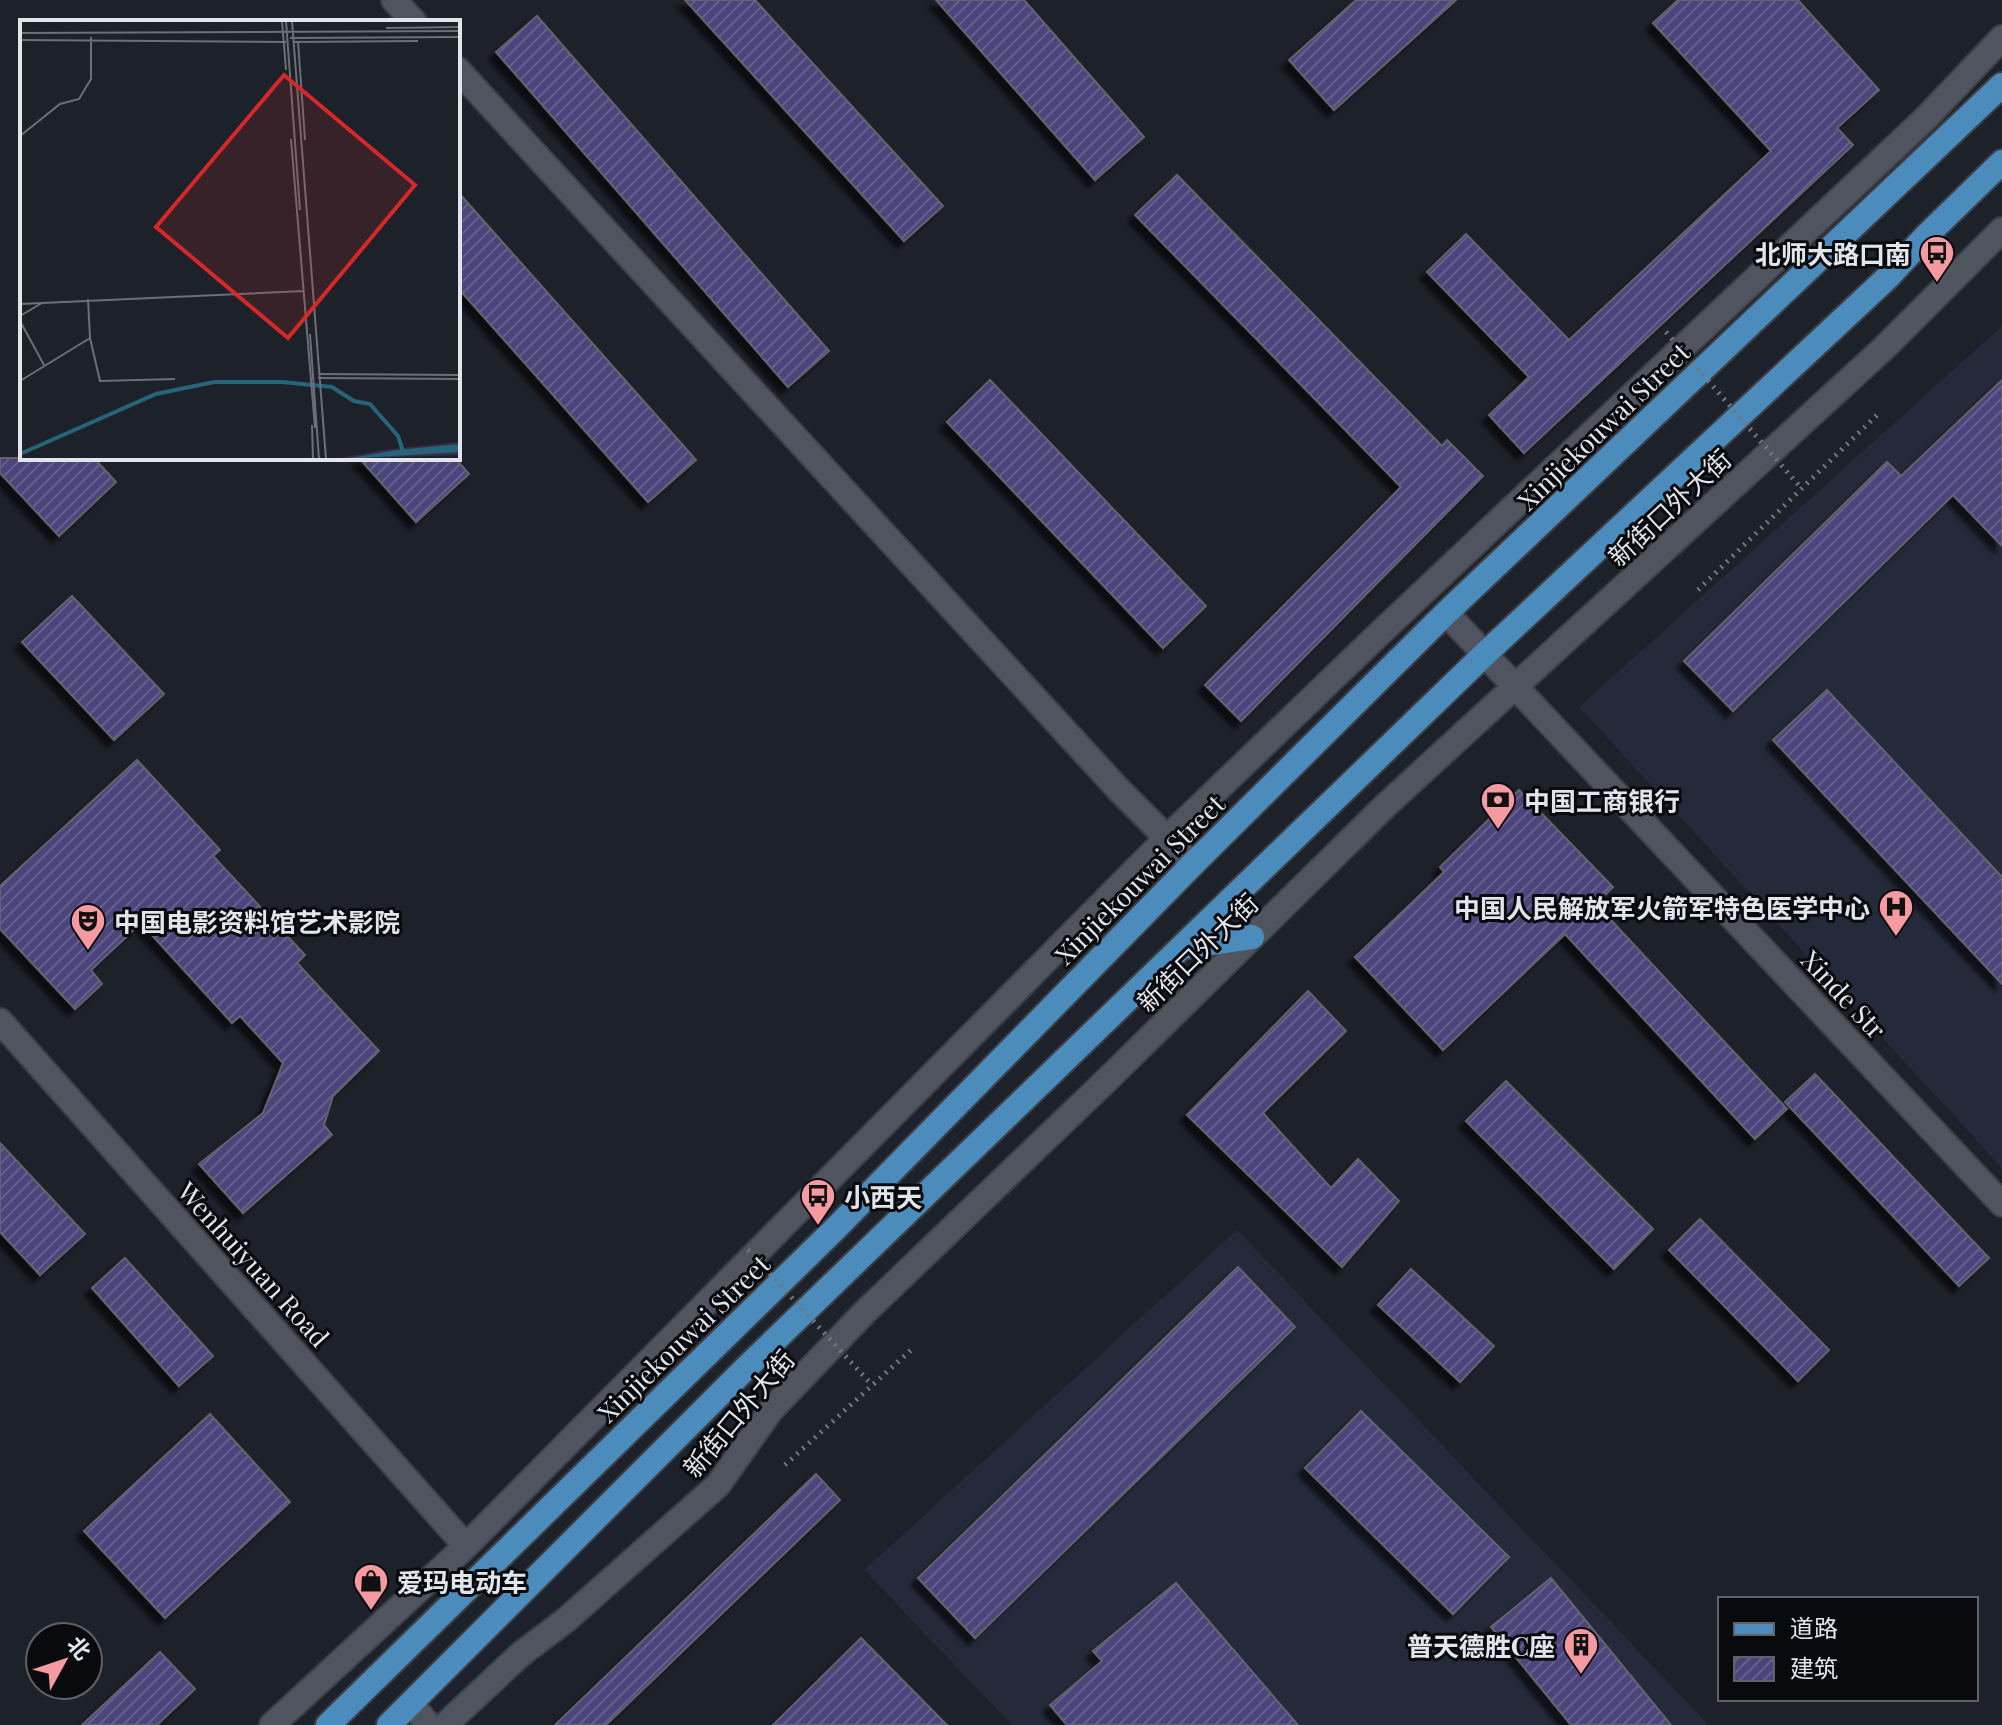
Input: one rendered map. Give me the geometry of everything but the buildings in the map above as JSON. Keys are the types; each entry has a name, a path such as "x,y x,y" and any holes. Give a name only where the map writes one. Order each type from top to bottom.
{"main road":[{"name":"Xinjiekouwai Street","path":"328,1725 835,1229 1193,864 1446,613 2002,85"},
{"path":"389,1725 746,1368 1486,653 1815,348 2002,162"},
{"path":"1182,947 1252,937"}],"street":[{"path":"394,0 412,20"},
{"name":"Xinjiekouwai Street","path":"466,1546 1168,837 1926,118 2002,38"},
{"path":"460,72 1120,791 1193,864"},
{"name":"新街口外大街","path":"445,1725 521,1654 566,1620 718,1485 771,1410 864,1313 1385,806 1885,347 2002,230"},
{"name":"Xinde Str","path":"1446,613 2002,1204"},
{"name":"Wenhuiyuan Road","path":"0,1021 466,1546"},
{"path":"272,1725 466,1546"},
{"path":"411,1704 429,1725"}],"path":[{"path":"1666,332 1802,489"},
{"path":"1698,590 1877,415"},
{"path":"748,1250 872,1385"},
{"path":"785,1465 913,1348"}],"shaded area":[{"name":"中国人民解放军火箭军特色医学中心","path":"2002,326 2002,1168 1579,707"},
{"path":"1237,1230 1709,1725 1012,1725 864,1570"}],"place":[{"name":"北师大路口南","path":"1937,284"},
{"name":"中国工商银行","path":"1498,831"},
{"name":"中国人民解放军火箭军特色医学中心","path":"1896,938"},
{"name":"中国电影资料馆艺术影院","path":"88,952"},
{"name":"小西天","path":"818,1227"},
{"name":"爱玛电动车","path":"371,1612"},
{"name":"普天德胜C座","path":"1581,1676"}]}
